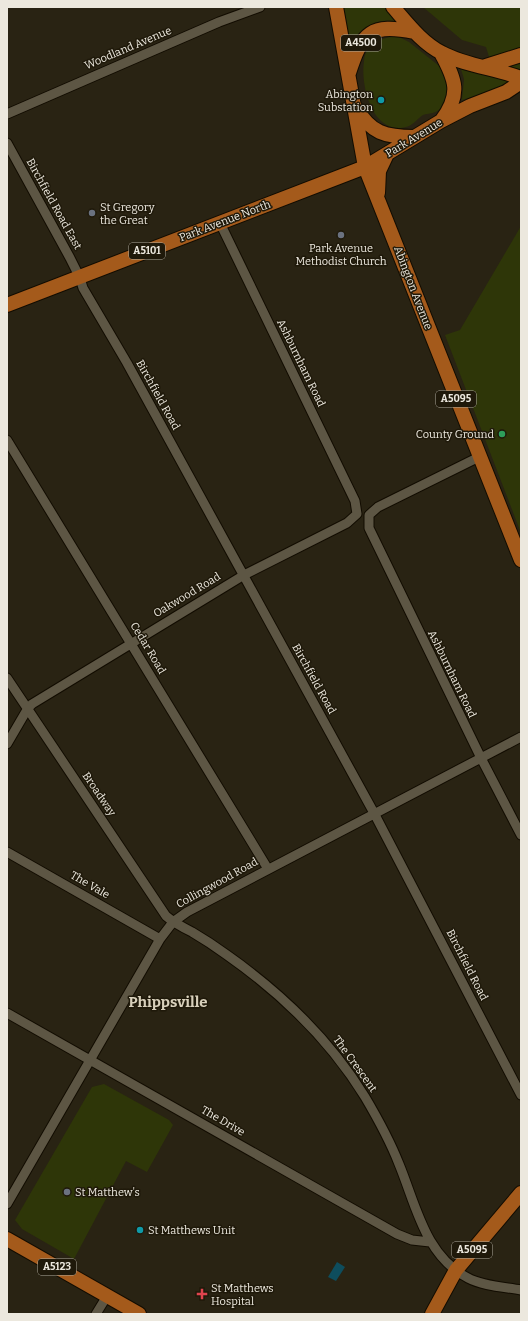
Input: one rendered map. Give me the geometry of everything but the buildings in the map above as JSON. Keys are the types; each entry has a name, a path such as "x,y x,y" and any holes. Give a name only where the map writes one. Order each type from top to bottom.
{"main road":[{"name":"Abington Avenue","path":"336,7 365,167 379,197 479,457 521,560"},
{"path":"393,7 414,32 441,53 481,67 521,78"},
{"name":"A4500","path":"348,76 359,46 366,37 377,30 384,28 414,32"},
{"path":"441,53 450,69 454,82 455,94 449,110 442,121"},
{"path":"481,67 521,55"},
{"path":"497,96 521,82"},
{"path":"497,96 521,94"},
{"name":"Park Avenue","path":"332,181 365,167 414,137 470,106 497,96"},
{"name":"A4500","path":"354,106 364,122 375,130 399,137 414,137"},
{"name":"A5095","path":"332,181 353,161 357,152 359,137"},
{"name":"A5095","path":"379,197 379,171 387,154"},
{"name":"A5101","path":"332,181 348,179 358,182 372,190 379,197"},
{"name":"Park Avenue North","path":"7,305 332,181"},
{"name":"A5095","path":"432,1314 456,1270 521,1193"},
{"name":"A5123","path":"7,1238 139,1314"}],"street":[{"name":"Woodland Avenue","path":"7,114 211,25 260,7"},
{"name":"Birchfield Road East","path":"7,143 80,278"},
{"name":"Ashburnham Road","path":"220,223 355,501 357,514"},
{"name":"Birchfield Road","path":"80,278 83,288 127,363 374,813 521,1095"},
{"name":"Cedar Road","path":"7,440 268,869"},
{"name":"Ashburnham Road","path":"479,457 378,507 369,515 368,521 370,534 481,758 521,835"},
{"name":"Oakwood Road","path":"7,744 28,708 244,575 347,523 357,514"},
{"name":"Broadway","path":"7,678 166,916 173,922"},
{"name":"Collingwood Road","path":"7,1204 160,939 173,922 187,912 521,737"},
{"name":"The Vale","path":"7,852 160,939"},
{"name":"The Crescent","path":"173,922 212,944 246,968 277,994 324,1041 365,1097 383,1129 430,1242 456,1270 468,1279 521,1290"},
{"name":"The Drive","path":"7,1013 397,1234 412,1240 430,1242"},
{"path":"96,1314 107,1296"}],"green space":[{"path":"344,7 385,7 399,21 382,21 370,25 364,29 355,40 351,48"},
{"path":"423,7 521,7 521,69 511,68 490,60 486,47 462,40"},
{"path":"397,36 409,42 443,69 448,90 446,100 438,111 423,115 409,126 397,128 386,125 378,118 367,96 363,72 365,55 371,46 375,42 385,38"},
{"path":"460,66 509,81 493,91 462,100 464,79"},
{"name":"County Ground","path":"521,226 521,533 445,335 460,330"},
{"path":"104,1084 169,1120 173,1125 147,1172 126,1161 74,1259 22,1229 15,1220 92,1087"}],"water":[{"path":"337,1262 345,1267 336,1281 328,1277"}],"place":[{"name":"Abington Substation","path":"381,100"},
{"name":"St Gregory the Great","path":"92,213"},
{"name":"Park Avenue Methodist Church","path":"341,235"},
{"name":"County Ground","path":"502,434"},
{"name":"St Matthew's","path":"67,1192"},
{"name":"St Matthews Unit","path":"140,1230"},
{"name":"St Matthews Hospital","path":"202,1294"}],"district":[{"name":"Phippsville","path":"168,1002"}]}
